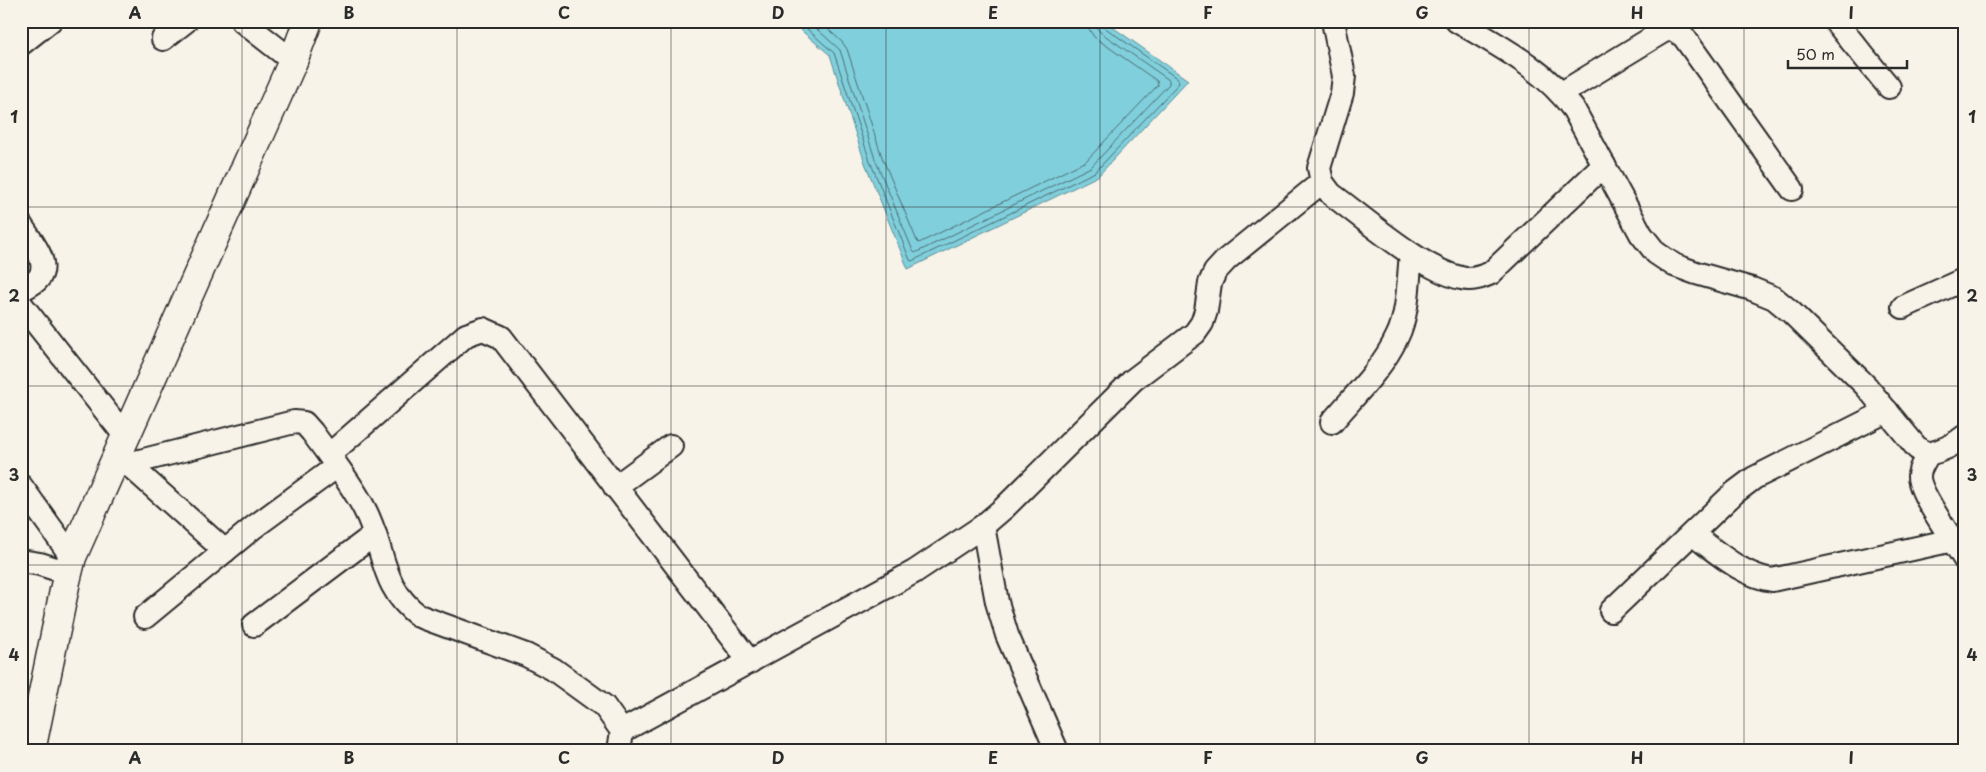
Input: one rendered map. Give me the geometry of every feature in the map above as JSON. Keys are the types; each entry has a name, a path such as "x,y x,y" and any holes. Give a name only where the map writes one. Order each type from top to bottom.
{"main road":[{"path":"31,751 70,565 122,456 293,61 308,21"}],"street":[{"path":"21,44 50,21"},
{"path":"163,39 186,21"},
{"path":"242,21 293,61"},
{"path":"1334,21 1344,76 1342,93 1319,168 1322,182 1331,194 1411,254 1437,269 1462,279 1478,278 1492,273 1604,165"},
{"path":"1457,21 1521,59 1550,81 1562,93 1574,110 1640,234 1656,253 1674,265 1752,289 1774,298 1791,312 1866,386 1917,448 1928,454 1939,452 1965,436"},
{"path":"1835,21 1889,88"},
{"path":"1562,93 1662,32 1677,30 1684,37 1792,190"},
{"path":"122,456 294,422 304,423 363,506 375,534 387,576 405,605 419,616 526,655 553,669 604,706 614,718 620,741 750,662 914,572 982,526 1004,508 1133,380 1194,333 1202,324 1210,284 1215,272 1227,259 1322,182"},
{"path":"21,225 42,260 42,271 38,280 21,290"},
{"path":"1332,422 1381,363 1398,336 1404,314 1411,254"},
{"path":"1903,307 1965,279"},
{"path":"21,304 122,456 225,551"},
{"path":"145,617 332,461 466,335 483,329 500,337 750,662"},
{"path":"1611,611 1734,493 1754,478 1887,411"},
{"path":"615,487 671,446"},
{"path":"1928,454 1920,469 1919,478 1924,492 1965,560"},
{"path":"21,486 70,565"},
{"path":"982,526 997,602 1007,635 1057,751"},
{"path":"254,624 375,534"},
{"path":"1692,534 1747,574 1772,580 1952,540"},
{"path":"21,561 70,565"}],"water":[{"path":"790,21 1104,21 1188,80 1098,176 908,269 865,163 830,55"}]}
